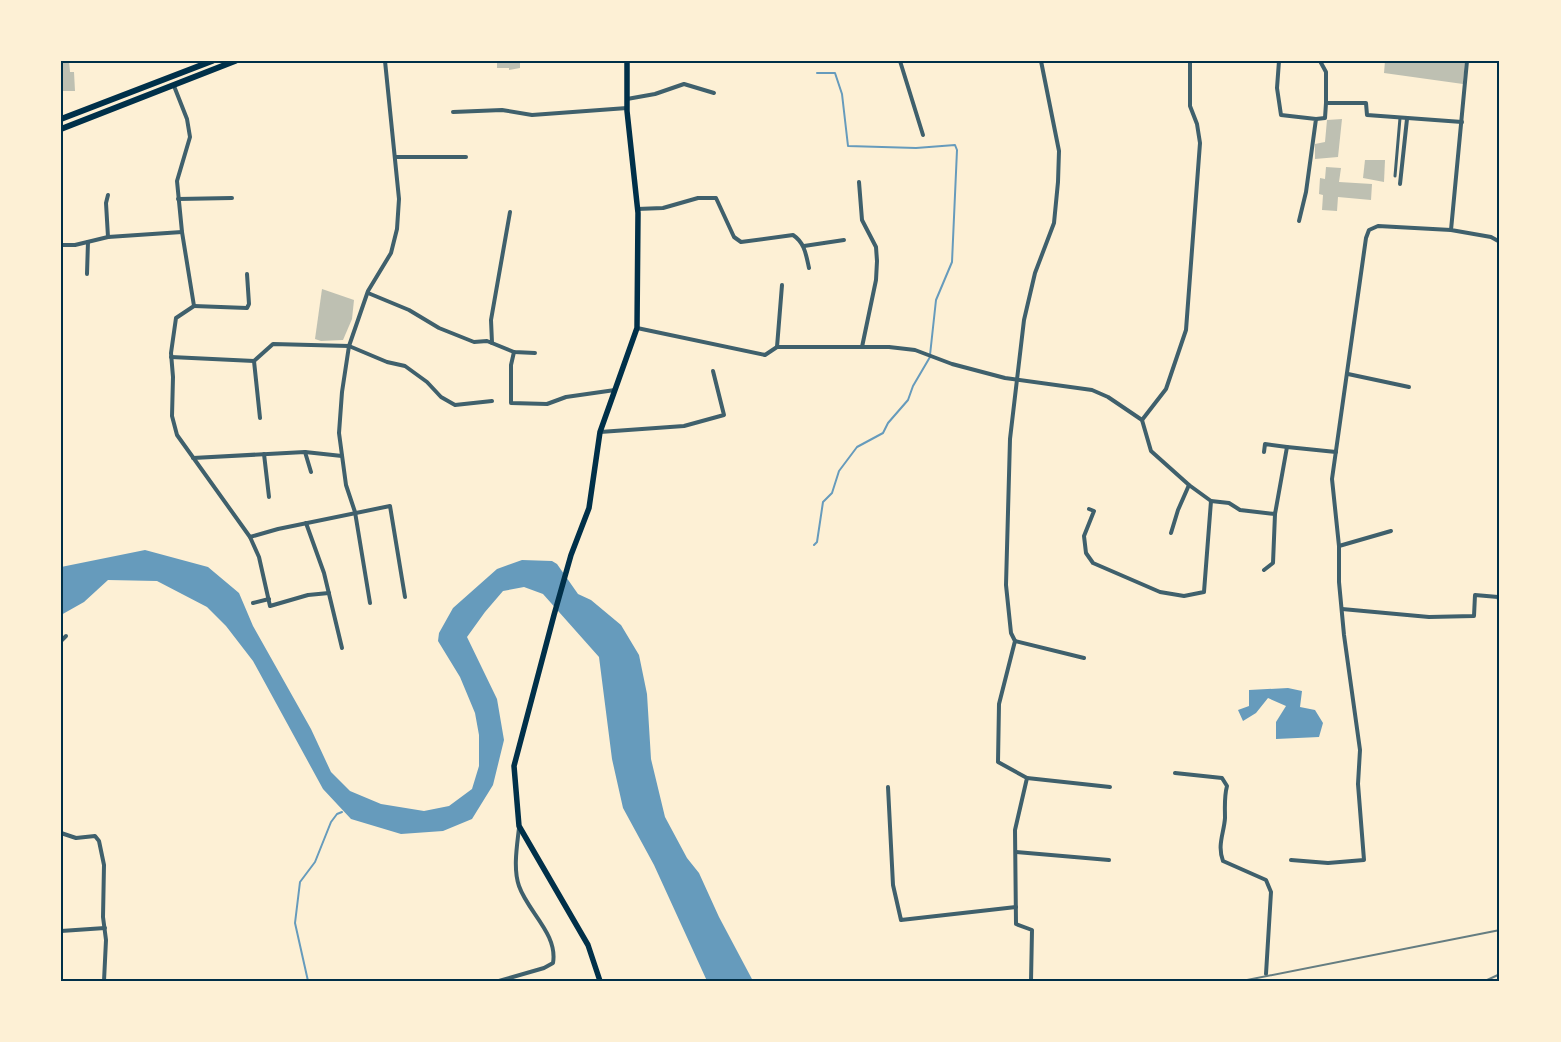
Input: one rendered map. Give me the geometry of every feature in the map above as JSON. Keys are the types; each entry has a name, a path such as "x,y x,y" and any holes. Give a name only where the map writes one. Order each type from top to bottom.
{"highway":[{"path":"61,119 201,63 212,61"},
{"path":"61,129 235,61"}],"main road":[{"path":"600,981 588,945 519,826 514,766 516,751 554,615 593,490 600,432 637,328 638,209 627,108 627,61"}],"street":[{"path":"370,603 355,512 346,485 339,433 342,392 349,346 368,293 394,243 399,199 385,61"},
{"path":"900,61 923,135"},
{"path":"1040,61 1059,151 1058,182 1054,223 1035,273 1024,320 1010,439 1006,571 1011,633 1015,641 999,704 998,762 1027,778 1110,787"},
{"path":"1142,420 1166,389 1186,330 1200,143 1197,124 1190,106 1190,61"},
{"path":"1279,61 1277,88 1281,114 1316,119 1325,118 1326,72 1320,61"},
{"path":"1451,230 1467,61"},
{"path":"627,99 655,94 684,84 714,93"},
{"path":"174,86 187,119 190,137 177,181 182,232 194,306"},
{"path":"1326,103 1366,103 1367,115 1462,122"},
{"path":"453,112 502,110 532,115 627,108"},
{"path":"1395,176 1400,118"},
{"path":"1299,221 1306,192 1316,119"},
{"path":"1400,184 1407,119"},
{"path":"395,157 466,157"},
{"path":"859,182 862,220 876,247 877,261 876,280 862,347"},
{"path":"108,195 108,237"},
{"path":"178,199 232,198"},
{"path":"638,209 663,208 698,198 716,198 734,236 741,242 793,235 804,246 809,268"},
{"path":"492,343 491,320 510,212"},
{"path":"1291,860 1328,863 1364,860 1358,784 1360,750 1339,582 1339,546 1332,479 1366,238 1370,230 1378,226 1451,230 1491,236 1500,242"},
{"path":"61,245 88,242 108,237 182,232"},
{"path":"804,246 844,240"},
{"path":"87,274 88,242"},
{"path":"247,274 249,304 247,308 194,306 176,318 171,357 172,416 177,435 250,537 259,557 270,606 308,595 329,593"},
{"path":"777,346 782,285"},
{"path":"368,293 409,310 433,325 474,342 487,341 514,352 535,353"},
{"path":"637,328 765,355 777,346 916,350 952,364 1005,378 1092,390 1108,397 1142,420 1151,451 1189,485 1211,501 1229,503 1240,510 1275,514"},
{"path":"171,357 254,361 273,344 349,346 387,362 405,366 427,382 441,397 455,405 475,404 492,400"},
{"path":"514,352 511,366 511,403 547,404 566,396 615,390"},
{"path":"254,361 260,418"},
{"path":"600,432 684,426 724,415 713,371"},
{"path":"1348,374 1410,387"},
{"path":"1264,452 1265,444 1336,452"},
{"path":"1264,570 1273,563 1275,514 1287,447"},
{"path":"193,458 304,452 342,456"},
{"path":"304,452 311,472"},
{"path":"264,454 269,497"},
{"path":"1171,533 1178,510 1189,485"},
{"path":"1089,509 1094,511 1084,536 1086,553 1093,563 1160,592 1184,596 1204,592 1211,501"},
{"path":"250,537 355,512 391,507 404,597"},
{"path":"306,523 324,573 342,648"},
{"path":"1339,546 1391,531"},
{"path":"1342,609 1429,617 1474,616 1475,595 1498,597 1500,602"},
{"path":"253,603 269,599"},
{"path":"61,641 66,636"},
{"path":"1015,641 1084,658"},
{"path":"1175,773 1222,778 1227,786 1224,808 1225,818 1219,851 1223,861 1266,880 1271,892 1266,974"},
{"path":"1027,778 1015,830 1016,924 1032,930 1031,981"},
{"path":"888,786 893,885 901,920 1016,907"},
{"path":"498,981 553,964 555,954 542,925 519,886 516,859 519,826"},
{"path":"61,833 76,838 95,836 99,841 104,865 104,928 106,940 104,981"},
{"path":"1016,852 1109,860"},
{"path":"61,931 104,928"}],"water":[{"path":"145,550 208,567 239,593 253,626 311,729 331,772 350,791 381,804 424,811 449,806 472,789 479,766 479,735 475,713 460,677 438,641 439,633 453,608 497,569 522,560 552,561 557,564 578,594 591,600 621,625 639,655 647,694 651,759 665,817 687,858 699,873 719,917 753,981 707,981 654,865 623,808 612,759 599,657 543,594 524,587 503,591 467,637 497,699 504,740 493,785 472,819 443,831 401,834 351,819 323,789 253,661 226,626 207,607 157,581 108,580 84,602 61,615 61,567"},
{"path":"1288,688 1302,691 1300,707 1315,710 1323,723 1319,737 1276,739 1276,722 1286,706 1268,698 1256,713 1243,721 1238,710 1249,706 1249,690"}],"building":[{"path":"61,61 69,61 70,72 74,72 75,91 61,91"},
{"path":"497,61 520,61 520,68 509,70 509,68 497,68"},
{"path":"1385,61 1465,61 1463,84 1384,73"},
{"path":"1342,119 1338,157 1315,159 1315,144 1325,142 1327,120"},
{"path":"1365,160 1385,160 1384,182 1363,178"},
{"path":"1326,167 1341,168 1339,182 1372,184 1371,200 1338,197 1337,211 1322,210 1323,195 1319,194 1320,178 1325,179"},
{"path":"322,289 354,300 352,319 343,340 321,341 315,339"}],"waterway":[{"path":"817,73 835,73 842,94 848,146 916,148 955,145 957,150 952,262 936,300 930,355"},
{"path":"814,545 817,542 823,502 832,493 839,471 857,447 883,433 888,423 908,400 913,386 930,357"},
{"path":"308,981 295,923 300,882 315,862 331,822 337,814 342,812"}],"railway":[{"path":"1242,981 1500,930"},
{"path":"1485,981 1500,974"}]}
